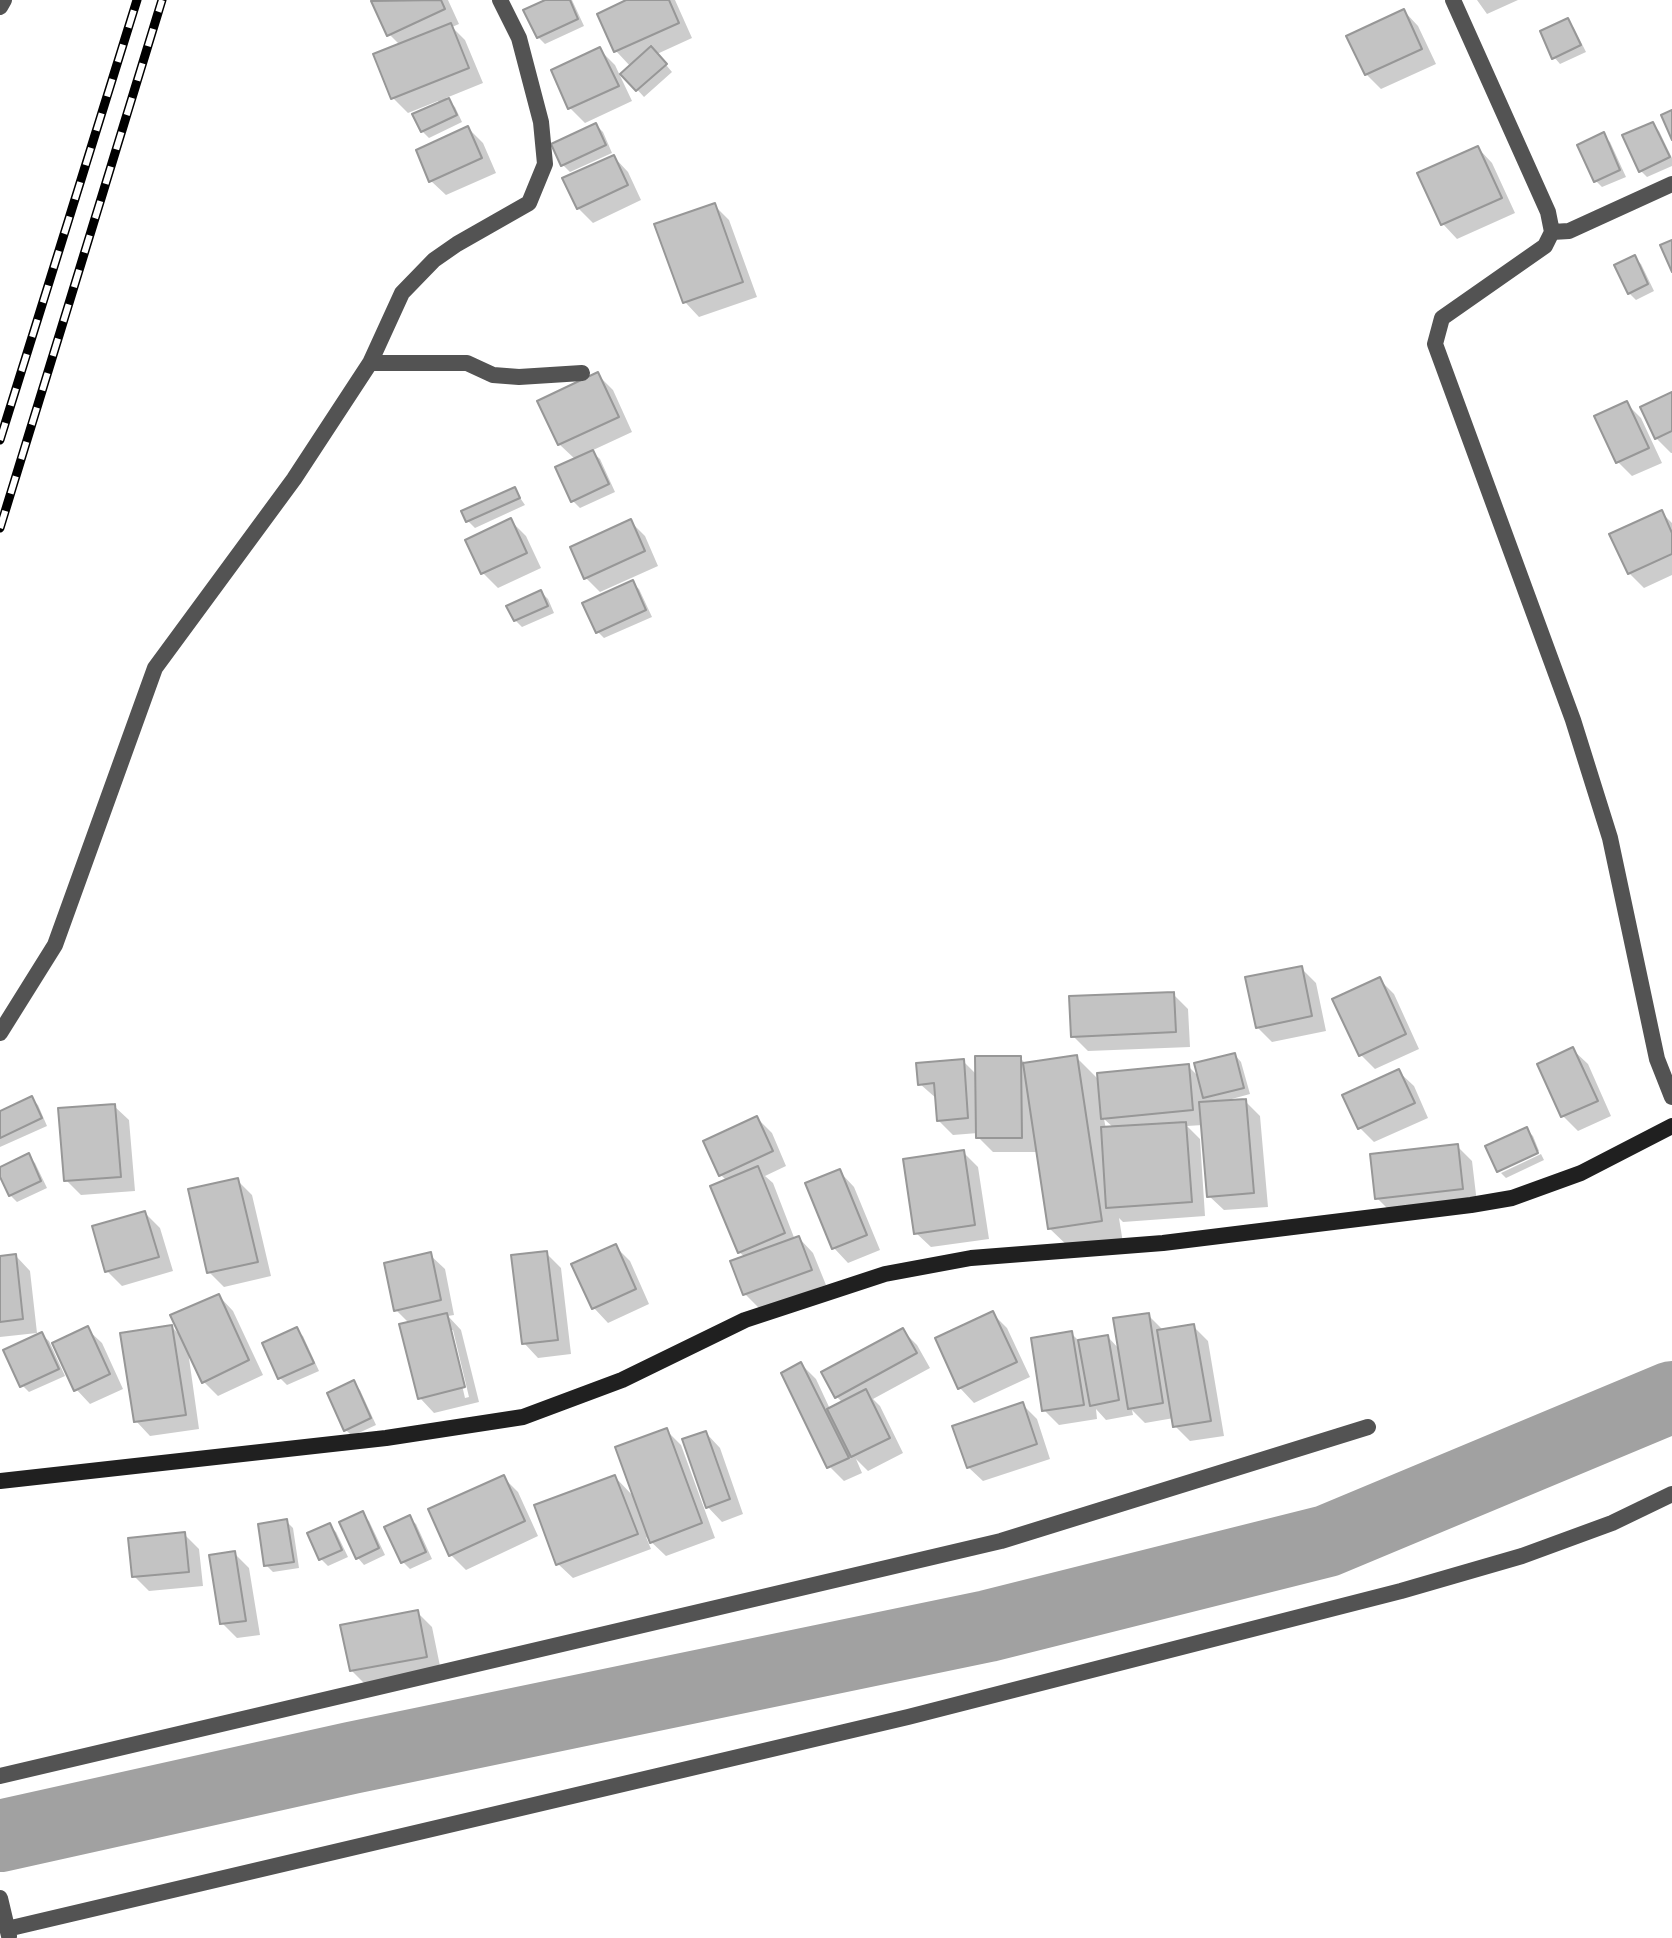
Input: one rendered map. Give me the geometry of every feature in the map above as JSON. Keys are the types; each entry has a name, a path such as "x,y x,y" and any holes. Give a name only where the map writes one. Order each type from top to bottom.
{"main road":[{"path":"0,1481 386,1438 523,1417 622,1380 745,1320 885,1274 971,1258 1163,1243 1512,1198 1581,1173 1672,1126"}],"street":[{"path":"0,7 4,0"},
{"path":"0,1033 55,945 155,668 294,479 370,363 402,293 434,260 529,203 545,164 541,122 519,38 500,0"},
{"path":"1453,0 1548,212 1552,232 1545,246 1442,318 1435,344 1583,749 1610,838 1657,1059 1672,1097"},
{"path":"1552,232 1569,231 1672,184"},
{"path":"370,363 467,363 493,375 519,377 582,373"},
{"path":"0,1776 1001,1541 1368,1427"},
{"path":"1,1903 8,1934 908,1717 1401,1591 1522,1556 1612,1523 1672,1494"}],"building":[{"path":"441,0 445,9 387,36 371,1"},
{"path":"545,0 570,0 578,19 537,38 523,10"},
{"path":"626,0 669,0 679,23 614,52 597,14"},
{"path":"1404,9 1422,49 1365,75 1346,36"},
{"path":"1568,18 1581,45 1552,59 1540,31"},
{"path":"451,23 469,68 391,99 373,54"},
{"path":"651,46 667,64 636,91 620,74"},
{"path":"600,47 619,86 568,109 551,70"},
{"path":"449,98 457,115 421,132 412,114"},
{"path":"1672,110 1672,140 1661,115"},
{"path":"1653,122 1670,157 1639,172 1622,135"},
{"path":"596,123 606,145 561,166 551,144"},
{"path":"468,126 482,158 429,182 416,150"},
{"path":"1604,132 1620,170 1594,182 1577,145"},
{"path":"1478,146 1502,198 1441,225 1417,173"},
{"path":"614,155 628,185 577,209 562,178"},
{"path":"715,203 743,282 683,303 654,224"},
{"path":"1672,240 1672,272 1660,245"},
{"path":"1635,255 1648,284 1628,294 1614,265"},
{"path":"598,372 619,417 558,445 537,401"},
{"path":"1672,392 1672,431 1655,439 1640,407"},
{"path":"1627,401 1649,448 1616,463 1594,416"},
{"path":"593,450 609,484 571,502 555,467"},
{"path":"515,487 520,498 466,522 461,511"},
{"path":"1662,510 1672,533 1672,554 1628,574 1609,534"},
{"path":"511,518 527,553 481,574 465,540"},
{"path":"631,519 645,551 584,579 570,547"},
{"path":"633,580 646,610 596,633 582,603"},
{"path":"541,590 548,606 514,621 506,606"},
{"path":"1302,966 1312,1016 1256,1028 1245,977"},
{"path":"1380,977 1406,1034 1359,1056 1332,999"},
{"path":"1174,992 1176,1032 1071,1037 1069,996"},
{"path":"1573,1047 1598,1101 1561,1117 1537,1064"},
{"path":"1235,1053 1244,1088 1203,1098 1194,1063"},
{"path":"1077,1055 1102,1221 1048,1229 1023,1063"},
{"path":"975,1056 1021,1056 1022,1138 976,1138"},
{"path":"964,1059 968,1118 937,1121 934,1083 918,1085 916,1063"},
{"path":"1189,1064 1193,1110 1101,1119 1097,1073"},
{"path":"1399,1069 1415,1103 1358,1129 1342,1095"},
{"path":"32,1096 42,1118 0,1138 0,1111"},
{"path":"1246,1099 1254,1193 1207,1197 1199,1102"},
{"path":"115,1104 121,1177 64,1181 58,1108"},
{"path":"757,1116 773,1151 719,1176 703,1141"},
{"path":"1186,1122 1192,1202 1106,1208 1101,1127"},
{"path":"1527,1127 1538,1153 1497,1172 1485,1146"},
{"path":"1458,1144 1463,1189 1375,1199 1370,1154"},
{"path":"964,1150 975,1225 914,1234 903,1159"},
{"path":"29,1153 41,1181 9,1196 0,1177 0,1167"},
{"path":"758,1166 785,1233 738,1253 710,1186"},
{"path":"840,1169 867,1235 832,1249 805,1183"},
{"path":"238,1178 258,1262 207,1273 188,1189"},
{"path":"145,1211 159,1257 105,1272 92,1226"},
{"path":"799,1236 812,1270 743,1295 730,1261"},
{"path":"616,1244 636,1289 592,1309 571,1264"},
{"path":"547,1251 558,1340 522,1344 511,1255"},
{"path":"431,1252 441,1300 394,1311 384,1263"},
{"path":"16,1254 23,1319 0,1322 0,1256"},
{"path":"219,1294 249,1360 202,1383 170,1315"},
{"path":"993,1311 1017,1362 958,1389 935,1338"},
{"path":"447,1313 465,1387 418,1399 399,1324"},
{"path":"1149,1313 1163,1403 1128,1409 1113,1318"},
{"path":"1194,1324 1211,1421 1173,1427 1157,1330"},
{"path":"172,1325 186,1415 134,1422 120,1333"},
{"path":"88,1326 110,1374 74,1391 52,1343"},
{"path":"297,1327 314,1363 278,1379 262,1343"},
{"path":"903,1328 917,1353 835,1398 821,1372"},
{"path":"1072,1331 1084,1405 1042,1411 1031,1338"},
{"path":"42,1332 59,1369 20,1387 3,1350"},
{"path":"1108,1335 1119,1400 1090,1406 1078,1340"},
{"path":"801,1362 849,1458 827,1468 781,1373"},
{"path":"354,1380 371,1418 344,1431 327,1393"},
{"path":"866,1389 890,1438 851,1457 827,1409"},
{"path":"1023,1402 1037,1444 967,1468 952,1426"},
{"path":"667,1428 702,1523 650,1543 615,1447"},
{"path":"706,1431 730,1499 706,1508 682,1439"},
{"path":"504,1475 525,1521 449,1556 428,1509"},
{"path":"615,1475 638,1534 556,1565 534,1505"},
{"path":"363,1511 379,1548 356,1559 339,1522"},
{"path":"410,1515 426,1552 401,1563 384,1527"},
{"path":"287,1519 294,1562 264,1566 258,1524"},
{"path":"330,1523 342,1550 319,1560 307,1533"},
{"path":"185,1532 189,1572 132,1577 128,1538"},
{"path":"235,1551 246,1621 220,1624 209,1555"},
{"path":"418,1610 427,1657 350,1671 340,1625"}],"waterway":[{"path":"0,1836 351,1758 988,1626 1327,1541 1672,1397"}],"railway":[{"path":"0,440 137,0"},
{"path":"0,528 162,0"}]}
